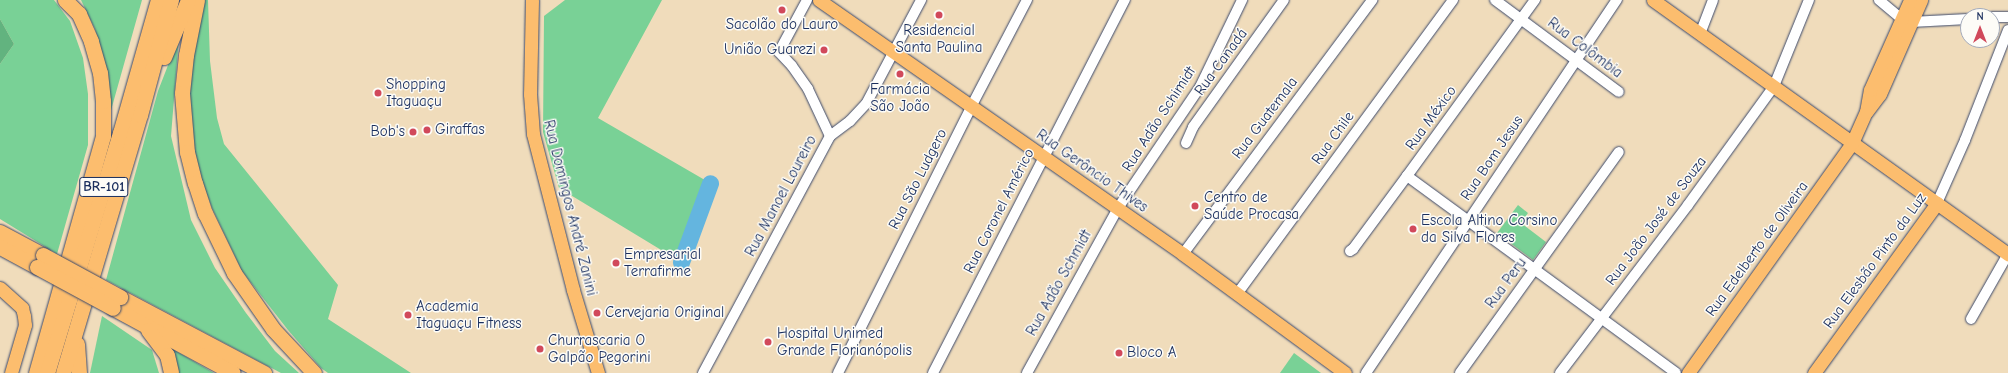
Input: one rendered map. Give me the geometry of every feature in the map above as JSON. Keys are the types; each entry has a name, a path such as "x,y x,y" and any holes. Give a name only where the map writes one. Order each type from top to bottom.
{"highway":[{"path":"38,371 103,136 101,87 91,41 79,14 65,0"},
{"name":"BR-101","path":"38,371 120,133 158,0"},
{"name":"BR-101","path":"63,373 140,115 171,0"},
{"path":"140,115 188,0"},
{"path":"197,0 186,55 182,93 188,152 195,183 218,242 250,298 273,329 314,373"},
{"path":"0,232 40,261 116,302 264,373"},
{"path":"0,247 40,261"},
{"path":"116,302 143,324 233,373"},
{"path":"79,373 76,351 80,320"},
{"path":"143,324 167,355 171,373"}],"main road":[{"name":"Rua Domingos André Zanini","path":"532,0 530,101 533,134 573,290 598,373"},
{"name":"Rua Gerôncio Thives","path":"819,0 1183,254 1345,373"},
{"path":"1653,0 2008,254"},
{"path":"1906,20 1910,0"},
{"path":"1906,20 1920,0"},
{"name":"Rua Edelberto de Oliveira","path":"1688,373 1852,142 1906,20"},
{"name":"Rua Elesbão Pinto da Luz","path":"1814,373 1937,204"},
{"path":"0,288 22,308 25,325 11,373"}],"street":[{"path":"807,0 780,52 808,89 830,136"},
{"name":"Rua Manoel Loureiro","path":"703,373 830,136 861,110 894,52 920,0"},
{"name":"Rua São Ludgero","path":"838,373 971,106 1027,0"},
{"name":"Rua Coronel Américo","path":"933,373 1043,157 1126,0"},
{"name":"Rua Adão Schimidt","path":"1118,208 1200,87 1242,0"},
{"name":"Rua Canadá","path":"1186,142 1193,127 1284,0"},
{"name":"Rua Guatemala","path":"1183,254 1372,0"},
{"name":"Rua Chile","path":"1237,294 1453,0"},
{"name":"Rua Colômbia","path":"1495,0 1619,92"},
{"name":"Rua México","path":"1350,251 1407,176 1535,0"},
{"name":"Rua Bom Jesus","path":"1366,373 1617,0"},
{"path":"1700,34 1713,0"},
{"name":"Rua João José de Souza","path":"1560,373 1688,205 1774,86 1809,0"},
{"path":"1879,0 1906,20 1960,19"},
{"name":"Rua Elesbão Pinto da Luz","path":"1937,204 2008,30"},
{"path":"1200,87 1216,95"},
{"name":"Rua Peru","path":"1460,373 1619,152"},
{"path":"1407,176 1676,373"},
{"name":"Rua Adão Schmidt","path":"1027,373 1118,208"},
{"path":"1971,319 2008,254"}],"green space":[{"path":"0,0 54,0 70,21 83,58 88,94 88,145 57,254 0,219 0,64 14,44 0,19"},
{"path":"81,0 142,0 108,121 104,62 95,29"},
{"path":"201,0 208,0 210,61 217,118 224,144 338,285 328,319 411,373 328,373 321,368 288,330 242,271 212,208 198,170 188,121 187,80"},
{"path":"565,0 662,0 598,118 710,183 681,262 559,188 543,132 544,16"},
{"path":"0,19 14,44 0,64"},
{"path":"179,37 171,136 191,220 215,268 246,313 275,351 299,373 281,373 106,280 158,91"},
{"path":"1518,205 1528,213 1521,223 1546,242 1533,260 1497,233"},
{"path":"102,316 152,350 159,373 90,373"},
{"path":"162,343 214,373 173,373"},
{"path":"1294,353 1321,373 1280,373"}],"waterway":[{"path":"681,262 710,183"}],"place":[{"name":"Sacolão do Lauro","path":"782,10"},
{"name":"Residencial Santa Paulina","path":"939,15"},
{"name":"União Guarezi","path":"824,50"},
{"name":"Farmácia São João","path":"900,74"},
{"name":"Shopping Itaguaçu","path":"378,93"},
{"name":"Giraffas","path":"427,130"},
{"name":"Bob's","path":"413,132"},
{"name":"Centro de Saúde Procasa","path":"1195,206"},
{"name":"Escola Altino Corsino da Silva Flores","path":"1413,229"},
{"name":"Empresarial Terrafirme","path":"616,263"},
{"name":"Cervejaria Original","path":"597,313"},
{"name":"Academia Itaguaçu Fitness","path":"408,315"},
{"name":"Hospital Unimed Grande Florianópolis","path":"768,342"},
{"name":"Churrascaria O Galpão Pegorini","path":"540,349"},
{"name":"Bloco A","path":"1119,353"}]}
